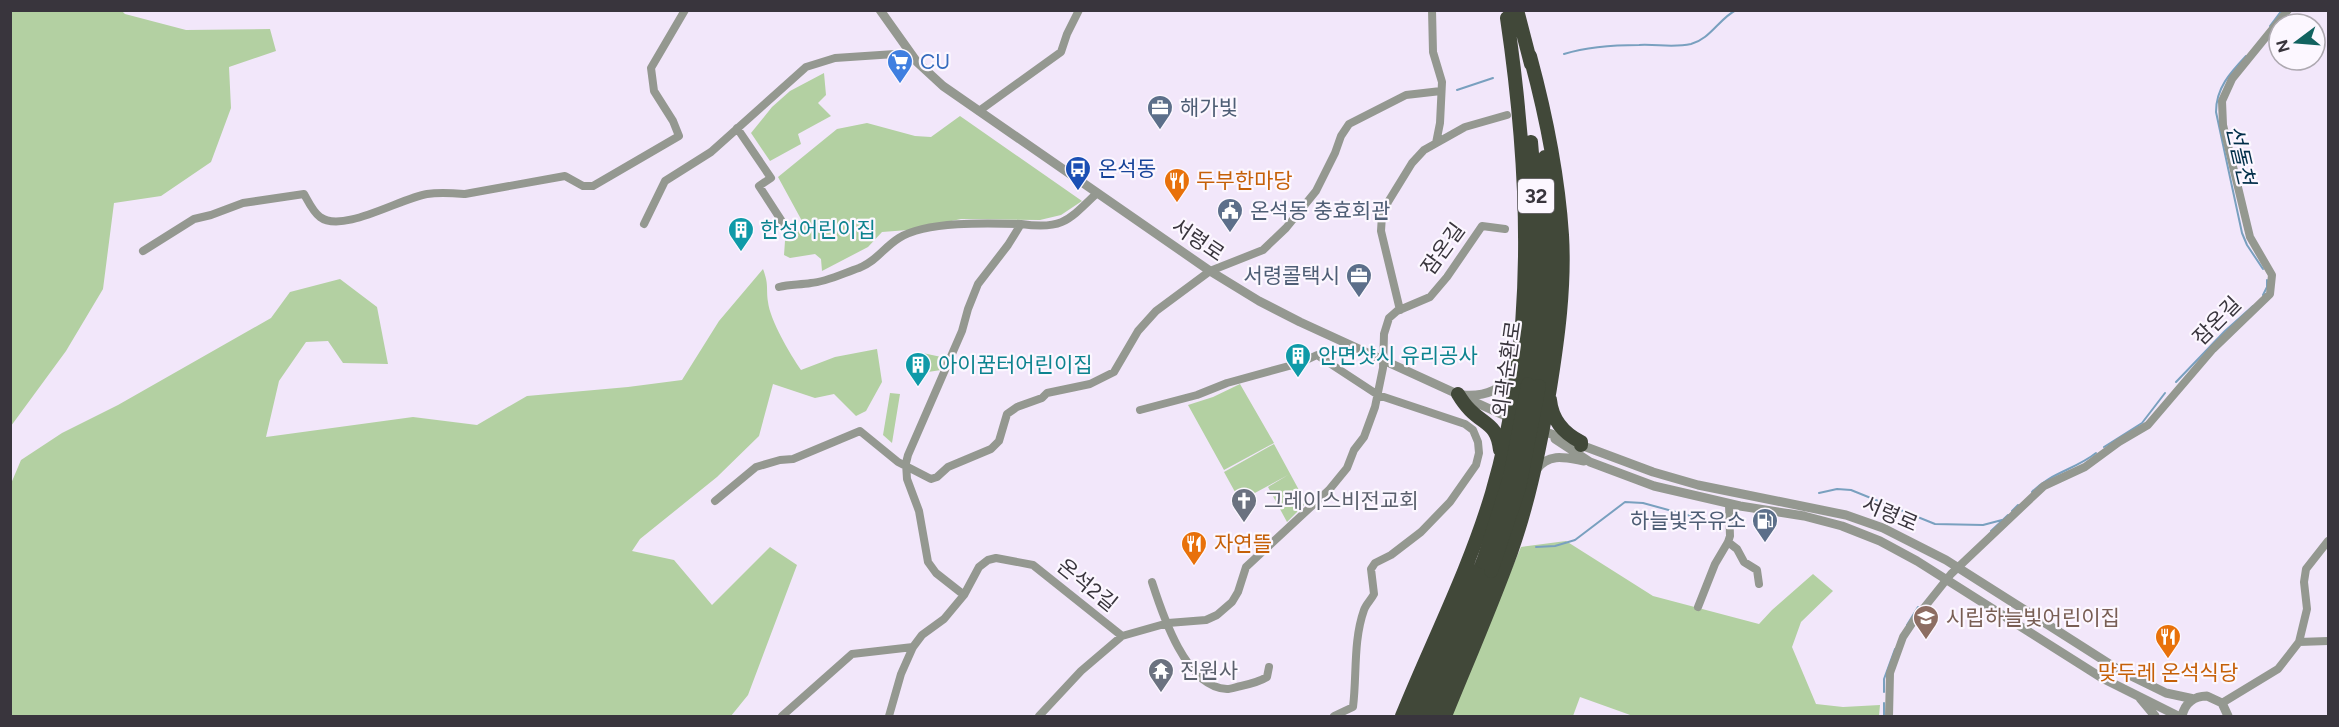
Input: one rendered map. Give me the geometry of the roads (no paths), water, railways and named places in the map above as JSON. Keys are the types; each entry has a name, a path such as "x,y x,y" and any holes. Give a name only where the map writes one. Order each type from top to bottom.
{"highway":[{"name":"외곽순환로","path":"1430,717 1519,488 1539,387 1547,326 1549,222 1545,158 1530,56 1510,13"},
{"name":"외곽순환로","path":"1510,13 1527,111 1537,222 1539,387"},
{"path":"1402,717 1462,577 1491,494 1509,417 1523,292 1524,170 1510,13"},
{"path":"1445,717 1511,551 1543,431 1539,387"},
{"path":"1539,387 1556,421 1567,433 1587,447"},
{"path":"1458,394 1470,411 1490,424 1496,432 1500,457"},
{"name":"외곽순환로","path":"1416,717 1487,567"}],"street":[{"path":"143,251 194,219 243,202 304,194 318,216 331,222 351,219 426,194 448,192 465,194 565,176 583,186 593,186 679,136 674,121 654,91 651,68 685,10"},
{"name":"서령로","path":"880,10 888,16 910,53 934,79 1210,271 1259,302 1509,417 1653,472 1698,485 1845,515 1883,528 1921,546 1996,612 2102,678 2180,717 2186,706 2194,699"},
{"path":"979,111 1061,52 1079,10"},
{"path":"1432,10 1432,52 1442,82 1440,123 1436,143"},
{"name":"잠온길","path":"1889,717 1889,680 1896,652 1915,619 1952,574 2044,486 2085,467 2119,442 2148,425 2213,349 2270,294 2271,274 2248,231 2223,125 2222,106 2225,90 2232,79 2288,10"},
{"path":"644,224 665,181 711,152 794,76 812,64 836,58 910,53"},
{"path":"715,501 756,467 793,459 860,431 918,474 934,479 948,467 987,452 996,445 1007,414 1017,407 1042,398 1047,393 1090,384 1107,377 1115,371 1138,331 1156,311 1210,271 1263,250 1286,228 1316,191 1341,136 1349,124 1406,94 1441,91"},
{"path":"1384,361 1386,323 1393,314 1400,310 1381,231 1382,215 1412,163 1424,150 1465,127 1507,115"},
{"path":"737,128 771,178 759,186 783,223"},
{"path":"779,287 791,284 812,284 859,268 875,261 898,238 915,231 971,222 1043,227 1058,225 1097,193"},
{"path":"889,717 902,674 914,647 922,635 944,619 964,595 936,573 928,562 919,511 908,482 906,466 908,455 962,331 978,284 1021,224"},
{"name":"잠온길","path":"1400,310 1430,297 1447,277 1482,226 1505,229"},
{"path":"1140,410 1197,396 1227,383 1300,363 1317,355 1378,395 1465,424 1472,429 1476,436 1479,455 1472,471 1445,509 1430,520 1421,532 1391,555 1374,564 1371,569 1374,594 1364,609 1360,625 1354,658 1353,707 1334,717"},
{"name":"온석2길","path":"964,595 980,567 988,560 999,559 1033,566 1122,636 1168,623 1206,620 1217,615 1232,602 1238,592 1246,567 1329,490 1347,468 1371,421 1384,361"},
{"path":"1458,394 1474,396 1491,392 1505,382 1516,369"},
{"name":"서령로","path":"1543,431 1590,462 1654,486 1729,504 1825,521 1880,541 1914,559 2004,598 2150,686 2174,696 2194,699 2210,696 2222,703"},
{"path":"1531,478 1534,477 1541,464 1550,458 1562,457 1590,462 1587,447"},
{"path":"1698,607 1715,564 1730,536 1729,504"},
{"path":"2228,717 2222,703 2278,669 2299,642 2307,609 2304,582 2306,569 2328,541"},
{"path":"1728,542 1737,549 1744,562 1756,570 1759,584"},
{"path":"1914,559 1921,546"},
{"path":"1152,582 1168,623 1190,668 1197,675 1210,684 1226,689 1251,684 1267,677 1269,667"},
{"path":"1996,612 2004,598"},
{"path":"1039,717 1081,671 1122,636"},
{"path":"2299,642 2328,641"},
{"path":"782,717 852,654 914,647"},
{"path":"2136,694 2155,717"}],"waterway":[{"path":"1564,54 1611,46 1691,44 1704,38 1724,18 1736,10"},
{"name":"선돌천","path":"2246,56 2221,88 2216,112 2242,233 2263,269"},
{"path":"1457,90 1493,78"},
{"name":"선돌천","path":"2263,295 2267,287 2267,280"},
{"name":"선돌천","path":"2176,382 2225,331 2253,306"},
{"name":"선돌천","path":"2104,447 2142,423 2165,393"},
{"name":"선돌천","path":"2032,492 2047,480 2096,453"},
{"path":"1819,493 1837,489 1851,490 1935,524 1983,525 2002,520"},
{"path":"1536,547 1555,546 1575,540 1625,502 1643,503 1716,523"},
{"name":"선돌천","path":"2012,511 2018,505"},
{"name":"선돌천","path":"1991,531 2008,515"},
{"name":"선돌천","path":"1907,625 1918,607"},
{"name":"선돌천","path":"1884,692 1884,679 1895,649"},
{"name":"선돌천","path":"1884,703 1884,716"}],"place":[{"name":"CU","path":"900,85"},
{"name":"해가빛","path":"1160,131"},
{"name":"온석동","path":"1078,192"},
{"name":"두부한마당","path":"1177,204"},
{"name":"온석동 충효회관","path":"1230,234"},
{"name":"한성어린이집","path":"741,253"},
{"name":"서령콜택시","path":"1359,299"},
{"name":"안면샷시 유리공사","path":"1298,379"},
{"name":"아이꿈터어린이집","path":"918,388"},
{"name":"그레이스비전교회","path":"1244,524"},
{"name":"하늘빛주유소","path":"1765,544"},
{"name":"자연뜰","path":"1194,567"},
{"name":"시립하늘빛어린이집","path":"1926,641"},
{"name":"맞두레 온석식당","path":"2168,660"},
{"name":"진원사","path":"1161,694"}]}
